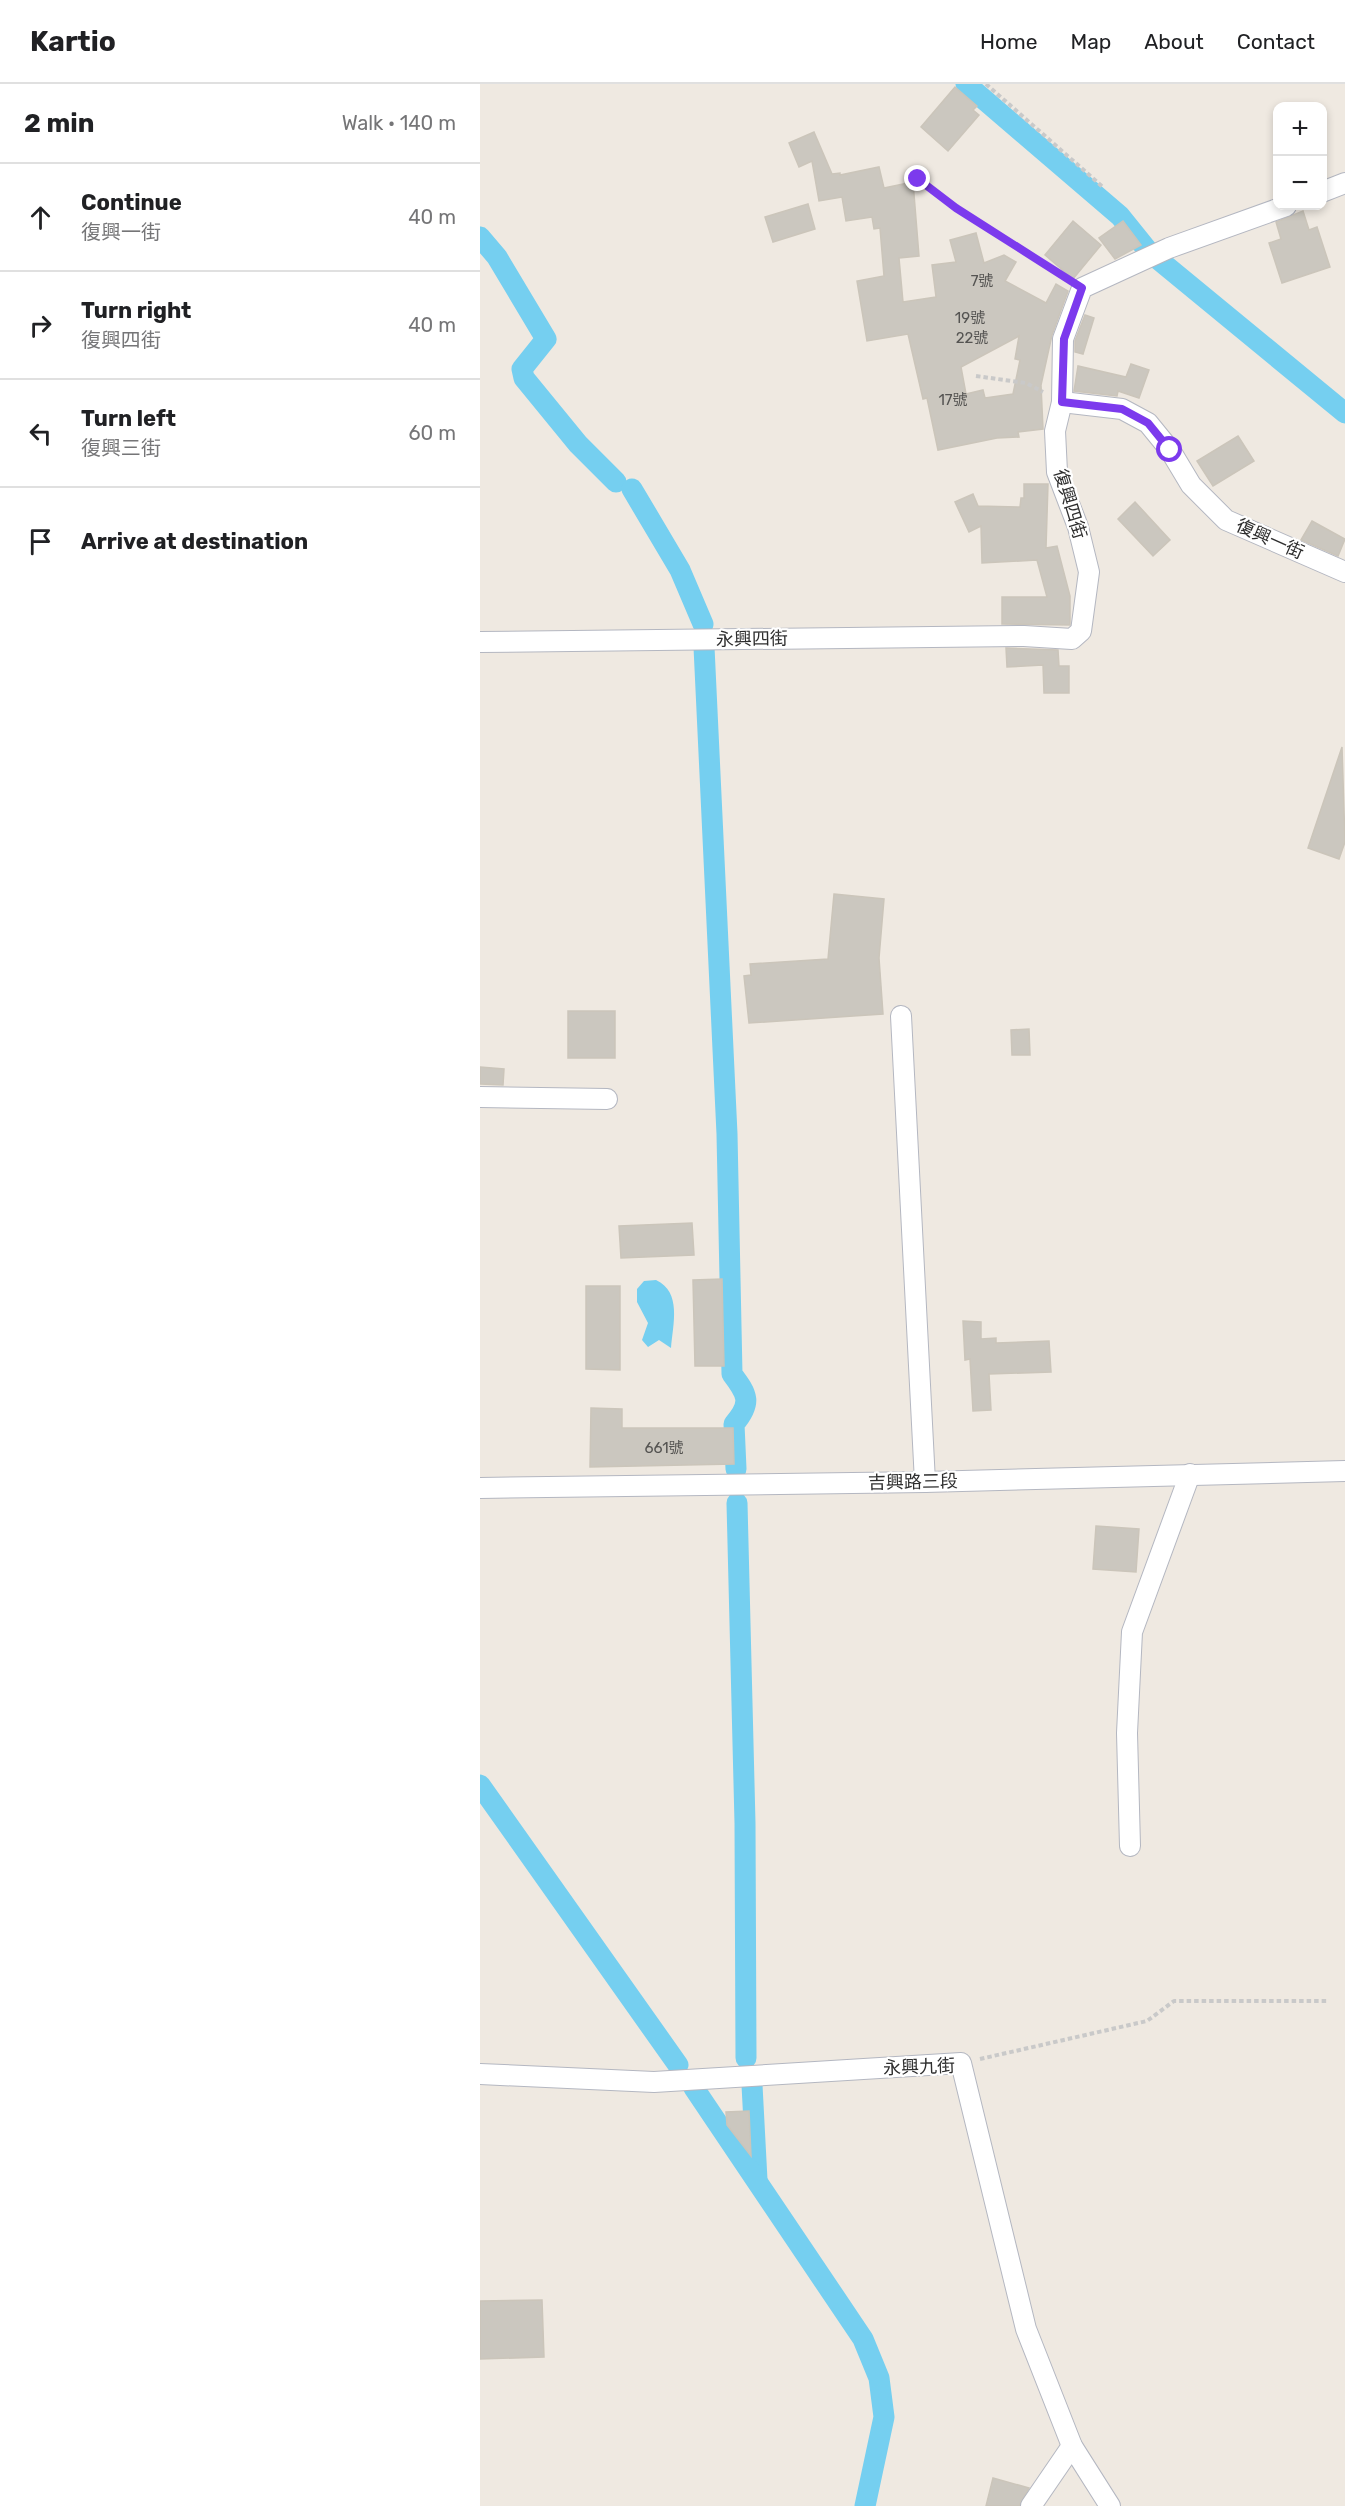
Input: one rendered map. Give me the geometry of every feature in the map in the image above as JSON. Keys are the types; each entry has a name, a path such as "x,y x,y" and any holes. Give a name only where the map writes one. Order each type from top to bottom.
{"street":[{"path":"1327,190 1345,183"},
{"path":"1082,288 1169,248 1275,210"},
{"name":"復興四街","path":"1023,636 1072,639 1081,632 1089,572 1078,527 1057,472 1055,431 1062,402 1064,339 1082,288"},
{"name":"復興一街","path":"1062,402 1122,409 1148,423 1170,450 1191,485 1226,520 1345,572"},
{"name":"永興四街","path":"480,642 1023,636"},
{"path":"901,1017 924,1482"},
{"path":"480,1097 607,1099"},
{"name":"吉興路三段","path":"480,1488 924,1482 1345,1471"},
{"path":"1130,1846 1127,1733 1132,1632 1190,1474"},
{"name":"永興九街","path":"480,2074 654,2082 961,2063 1026,2329 1072,2446 1110,2506"},
{"path":"1031,2506 1072,2446"}],"path":[{"path":"986,84 1104,188"},
{"path":"918,179 956,208 1082,288"},
{"path":"976,376 1026,383 1062,402"},
{"path":"961,2063 1148,2021 1174,2001 1327,2001"}],"water":[{"path":"656,1280 670,1292 673,1300 671,1348 659,1340 648,1347 642,1340 648,1323 637,1302 637,1289 644,1281"}],"building":[{"path":"955,87 977,106 973,110 979,115 948,151 921,127"},
{"path":"814,132 832,174 840,173 840,175 879,167 884,188 913,182 919,256 899,258 903,302 936,297 932,265 956,262 950,240 976,233 984,263 1004,255 1016,262 1005,281 1046,303 1056,284 1068,291 1052,335 1041,385 1043,429 1018,432 1019,437 997,438 938,450 927,398 923,399 908,334 867,341 857,281 884,276 880,228 874,229 872,217 846,221 842,197 819,201 812,161 799,167 789,143","holes":["1019,336 1015,359 1020,360 1013,394 985,398 983,390 966,394 961,367"]},
{"path":"808,204 815,229 773,242 765,217"},
{"path":"1303,211 1309,230 1317,227 1330,267 1282,283 1269,243 1281,239 1276,222"},
{"path":"1073,221 1101,245 1073,279 1045,255"},
{"path":"1123,221 1141,245 1115,259 1099,238"},
{"path":"1085,315 1094,318 1083,354 1075,352 1075,341"},
{"path":"1131,364 1149,370 1139,398 1118,391 1117,396 1074,391 1078,366 1126,377"},
{"path":"1238,436 1254,461 1213,486 1197,461"},
{"path":"1024,484 1048,484 1046,548 1057,546 1070,596 1070,625 1002,624 1002,597 1047,597 1037,560 982,563 981,526 969,532 955,502 973,494 978,506 1020,507 1021,498 1024,498"},
{"path":"1135,502 1170,540 1153,556 1118,519"},
{"path":"1312,521 1345,539 1338,556 1301,540"},
{"path":"1006,648 1058,650 1059,666 1069,666 1069,693 1044,693 1043,665 1007,667"},
{"path":"1342,747 1345,842 1339,859 1308,848"},
{"path":"834,894 884,899 879,958 883,1014 749,1023 744,976 751,975 750,964 828,959"},
{"path":"568,1011 615,1011 615,1058 568,1058"},
{"path":"1029,1029 1030,1055 1012,1055 1011,1030"},
{"path":"480,1067 504,1069 503,1085 480,1084"},
{"path":"692,1223 694,1255 621,1258 619,1226"},
{"path":"722,1279 724,1366 695,1366 693,1280"},
{"path":"586,1286 620,1286 620,1370 586,1369"},
{"path":"963,1321 981,1322 981,1339 996,1338 996,1343 1049,1341 1051,1372 989,1374 991,1410 973,1411 970,1359 965,1360"},
{"path":"591,1408 622,1409 622,1428 733,1428 734,1464 590,1467"},
{"path":"1096,1526 1139,1529 1136,1572 1093,1569"},
{"path":"749,2111 751,2156 727,2125 726,2112"},
{"path":"542,2300 544,2357 480,2359 480,2301"},
{"path":"993,2478 1029,2488 1019,2506 986,2506"}],"waterway":[{"path":"966,84 1120,216 1149,252"},
{"path":"480,237 497,257 546,339 522,369 524,378 578,444 616,482"},
{"path":"1154,256 1345,413"},
{"path":"632,489 680,570 703,624"},
{"path":"704,647 727,1134 732,1374 742,1388 746,1399 744,1410 734,1424 736,1469"},
{"path":"737,1503 745,1823 746,2058"},
{"path":"480,1785 678,2065"},
{"path":"752,2085 757,2180"},
{"path":"694,2088 863,2339 879,2378 884,2417 865,2506"}],"route":[{"path":"918,179 956,208 1082,288 1064,339 1062,402 1122,409 1148,423 1170,450"}]}
